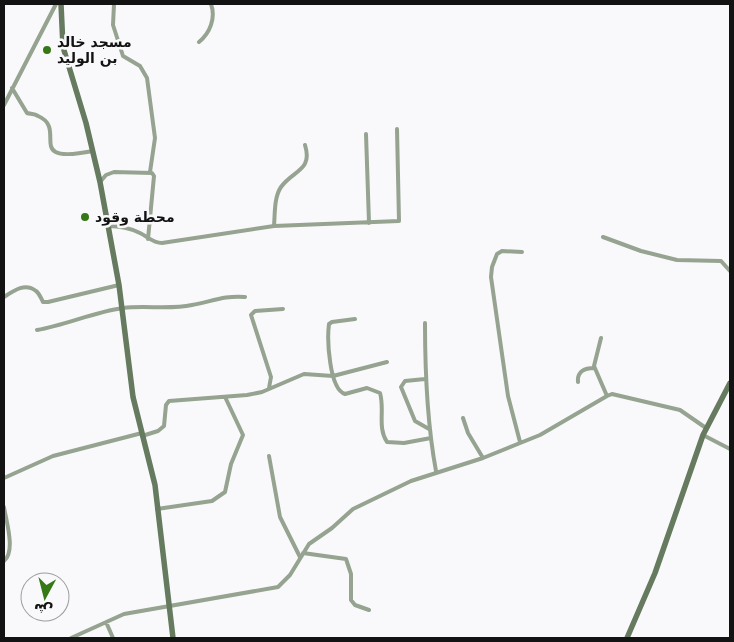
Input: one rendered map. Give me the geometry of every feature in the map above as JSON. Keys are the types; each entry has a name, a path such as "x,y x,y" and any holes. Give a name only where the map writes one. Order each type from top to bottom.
{"street":[{"path":"4,105 56,4"},
{"path":"61,4 63,47 94,151 120,285 128,368 155,485 173,638"},
{"path":"114,4 113,25 123,56 140,66 147,78 155,138 150,172"},
{"path":"199,42 206,36 213,17 211,4"},
{"path":"12,88 27,112 39,116 48,124 52,149 57,154 68,156 94,151"},
{"path":"108,226 125,228 148,239 162,243 274,226 396,221 400,219 397,129"},
{"path":"366,134 369,223"},
{"path":"274,226 276,201 280,188 304,167 307,151 306,145"},
{"path":"100,182 106,175 114,172 150,172 154,176 148,239"},
{"path":"603,236 641,251 677,260 722,261 730,271"},
{"path":"520,442 508,396 491,277 492,267 497,254 502,251 522,252"},
{"path":"4,297 18,288 28,288 36,290 44,302 48,302 120,285"},
{"path":"37,330 63,326 122,308 179,307 218,298 245,297"},
{"path":"269,388 271,377 251,314 255,311 283,309"},
{"path":"355,319 329,324 329,354 333,376 342,394 367,388 380,393 383,411 381,428 387,442 404,443 431,438"},
{"path":"425,323 429,429 436,471"},
{"path":"601,338 594,368 606,396"},
{"path":"4,478 53,456 158,431 164,426 166,405 169,401 226,398 256,394 304,374 333,376 387,362"},
{"path":"578,382 578,374 594,368"},
{"path":"426,379 405,381 400,387 414,422 429,429"},
{"path":"626,638 655,573 703,435 730,383"},
{"path":"71,638 124,614 278,587 290,575 301,555 310,544 353,509 384,496 403,484 436,471 483,458 547,432 612,394 680,410 706,428"},
{"path":"157,508 212,501 225,492 231,464 243,434 226,398"},
{"path":"463,418 468,433 483,458"},
{"path":"703,435 730,449"},
{"path":"269,456 280,517 301,555"},
{"path":"4,507 9,547 9,556 4,561"},
{"path":"301,555 347,560 351,574 351,600 355,605 369,610"},
{"path":"106,622 112,638"}],"place":[{"name":"مسجد خالد بن الوليد","path":"47,50"},
{"name":"محطة وقود","path":"85,217"}]}
